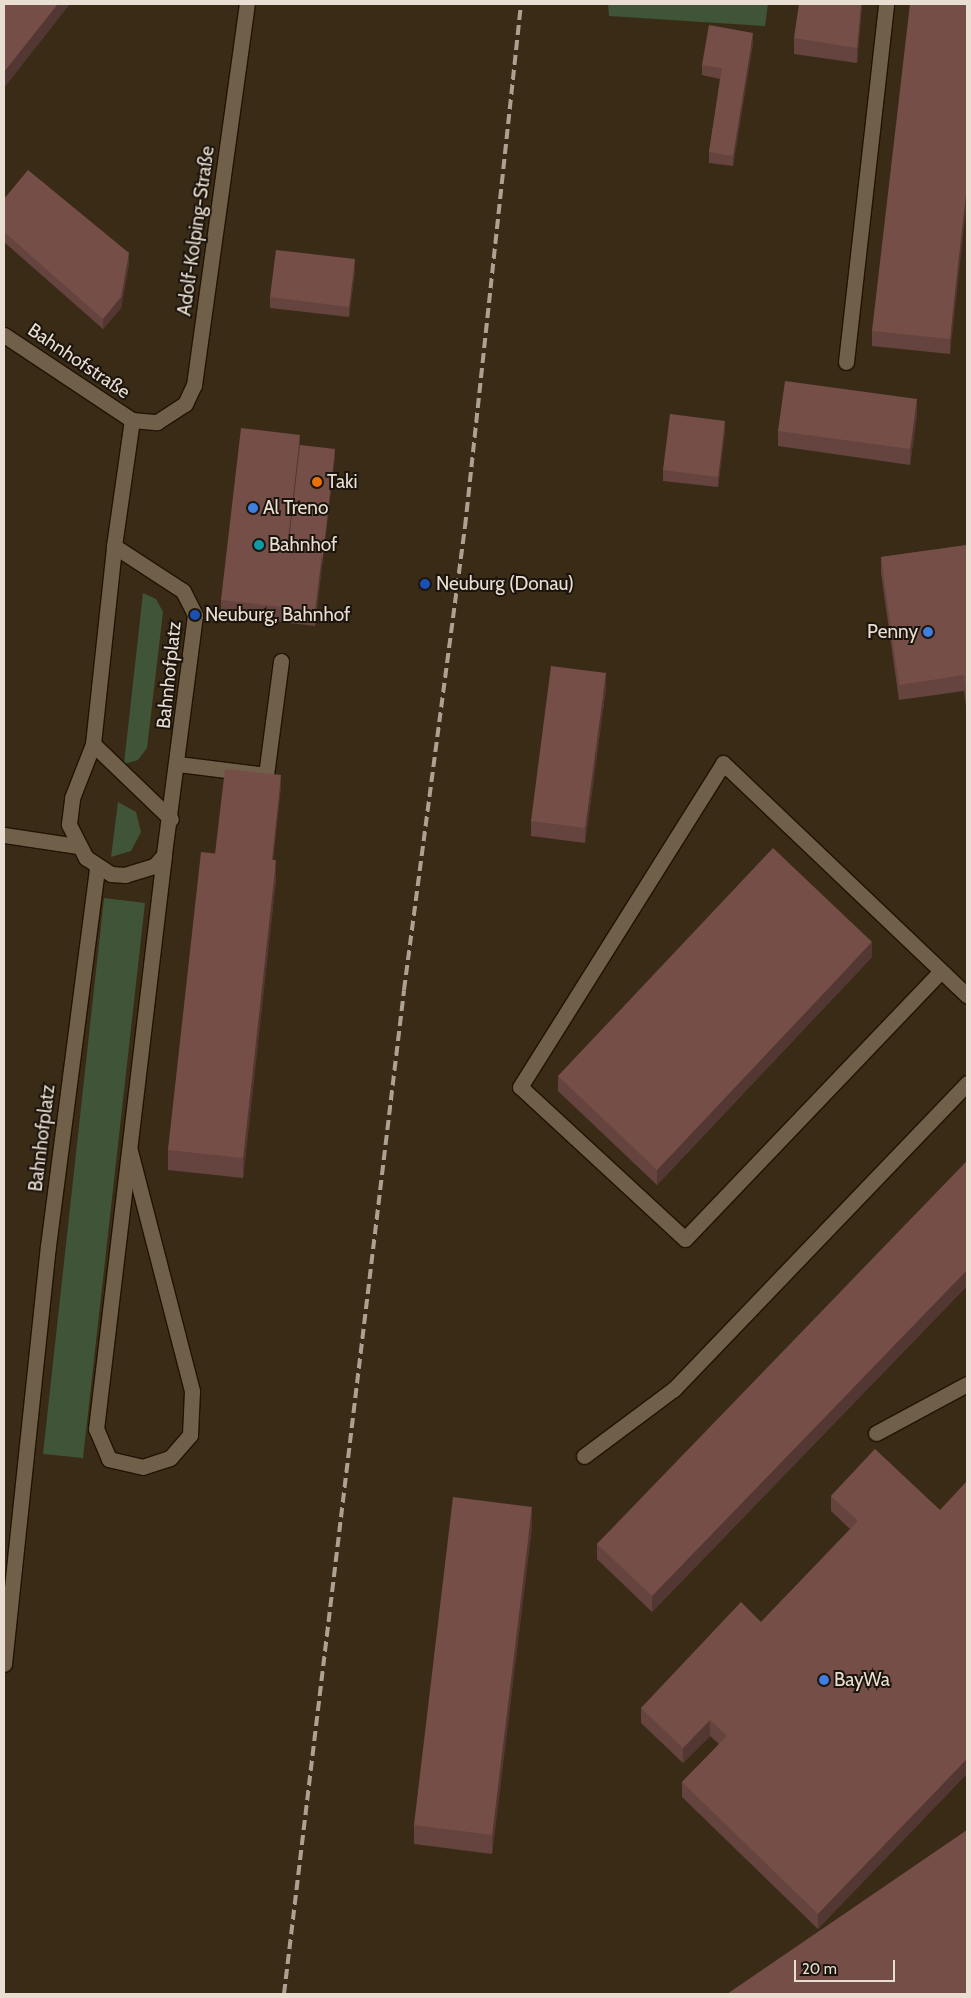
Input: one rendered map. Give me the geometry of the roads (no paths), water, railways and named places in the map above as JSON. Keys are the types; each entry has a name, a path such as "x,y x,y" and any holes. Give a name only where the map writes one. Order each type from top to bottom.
{"street":[{"name":"Adolf-Kolping-Straße","path":"132,420 169,418 185,404 194,385 247,4"},
{"path":"846,362 886,4"},
{"name":"Bahnhofstraße","path":"4,335 132,420"},
{"path":"132,420 114,546 93,744 72,798 69,824 77,846 97,868 126,876 154,866 164,856"},
{"name":"Bahnhofplatz","path":"114,546 183,591 196,614 171,819 164,856 96,1429 109,1459 143,1467 170,1458 190,1435 192,1391 130,1150"},
{"path":"178,764 266,775 281,662"},
{"path":"93,744 171,819"},
{"path":"940,972 684,1239 520,1087 722,763 940,972 967,995"},
{"path":"4,835 77,846"},
{"name":"Bahnhofplatz","path":"4,1664 31,1413 97,868"},
{"path":"584,1456 674,1389 967,1084"},
{"path":"876,1433 967,1384"}],"railway":[{"path":"284,1994 404,990 465,527 521,4"}],"place":[{"name":"Taki","path":"317,482"},
{"name":"Al Treno","path":"253,508"},
{"name":"Bahnhof","path":"259,545"},
{"name":"Neuburg (Donau)","path":"425,584"},
{"name":"Neuburg, Bahnhof","path":"195,615"},
{"name":"Penny","path":"928,632"},
{"name":"BayWa","path":"824,1680"}]}
